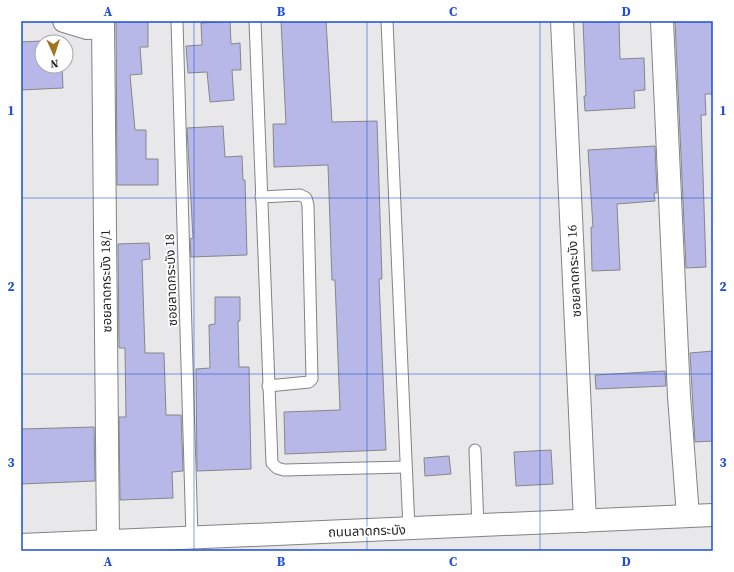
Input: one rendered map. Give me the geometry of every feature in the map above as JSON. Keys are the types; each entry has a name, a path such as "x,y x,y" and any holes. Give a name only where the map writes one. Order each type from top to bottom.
{"street":[{"path":"64,21 87,28 103,24"},
{"name":"ซอยลาดกระบัง 16","path":"562,21 585,521"},
{"path":"662,21 679,396 688,516"},
{"name":"ซอยลาดกระบัง 18/1","path":"103,24 108,541"},
{"name":"ถนนลาดกระบัง","path":"21,545 478,526 713,514"}],"lane":[{"name":"ซอยลาดกระบัง 18","path":"178,21 192,538"},
{"path":"255,21 270,455 272,463 277,468 284,470 405,467"},
{"path":"387,21 405,467 409,529"},
{"path":"261,197 300,195 306,198 308,205 312,379 308,382 268,386"},
{"path":"475,450 478,526"}],"building":[{"path":"116,21 148,21 148,47 140,47 142,74 130,75 135,130 146,130 146,159 158,159 158,185 117,185"},
{"path":"230,21 231,44 240,43 241,70 232,70 234,100 210,102 207,72 188,73 186,46 202,45 201,23"},
{"path":"281,21 326,21 332,122 377,121 382,279 379,279 386,450 285,454 284,412 340,410 335,280 332,280 328,165 274,167 273,124 286,124"},
{"path":"583,21 619,21 620,59 644,58 645,90 634,91 635,108 585,111 584,96 586,96"},
{"path":"675,21 713,21 713,94 705,94 706,115 701,115 706,267 686,268"},
{"path":"34,41 34,74 62,74 63,88 21,90 21,42"},
{"path":"223,126 225,157 242,156 243,180 245,180 247,255 191,257 190,239 193,238 187,128"},
{"path":"655,146 657,193 654,193 655,201 617,204 620,270 592,271 591,227 593,227 588,150"},
{"path":"149,243 150,259 142,260 145,353 164,353 166,415 181,415 183,471 172,472 173,498 120,500 119,417 126,417 125,348 119,348 118,244"},
{"path":"215,297 240,297 240,321 238,321 239,367 249,367 251,469 197,471 196,369 210,368 209,325 215,324"},
{"path":"713,351 713,441 695,442 690,353"},
{"path":"665,371 666,386 596,389 595,375"},
{"path":"94,427 95,481 21,484 21,429"},
{"path":"551,450 553,484 516,486 514,452"},
{"path":"449,456 451,474 425,476 424,458"}]}
